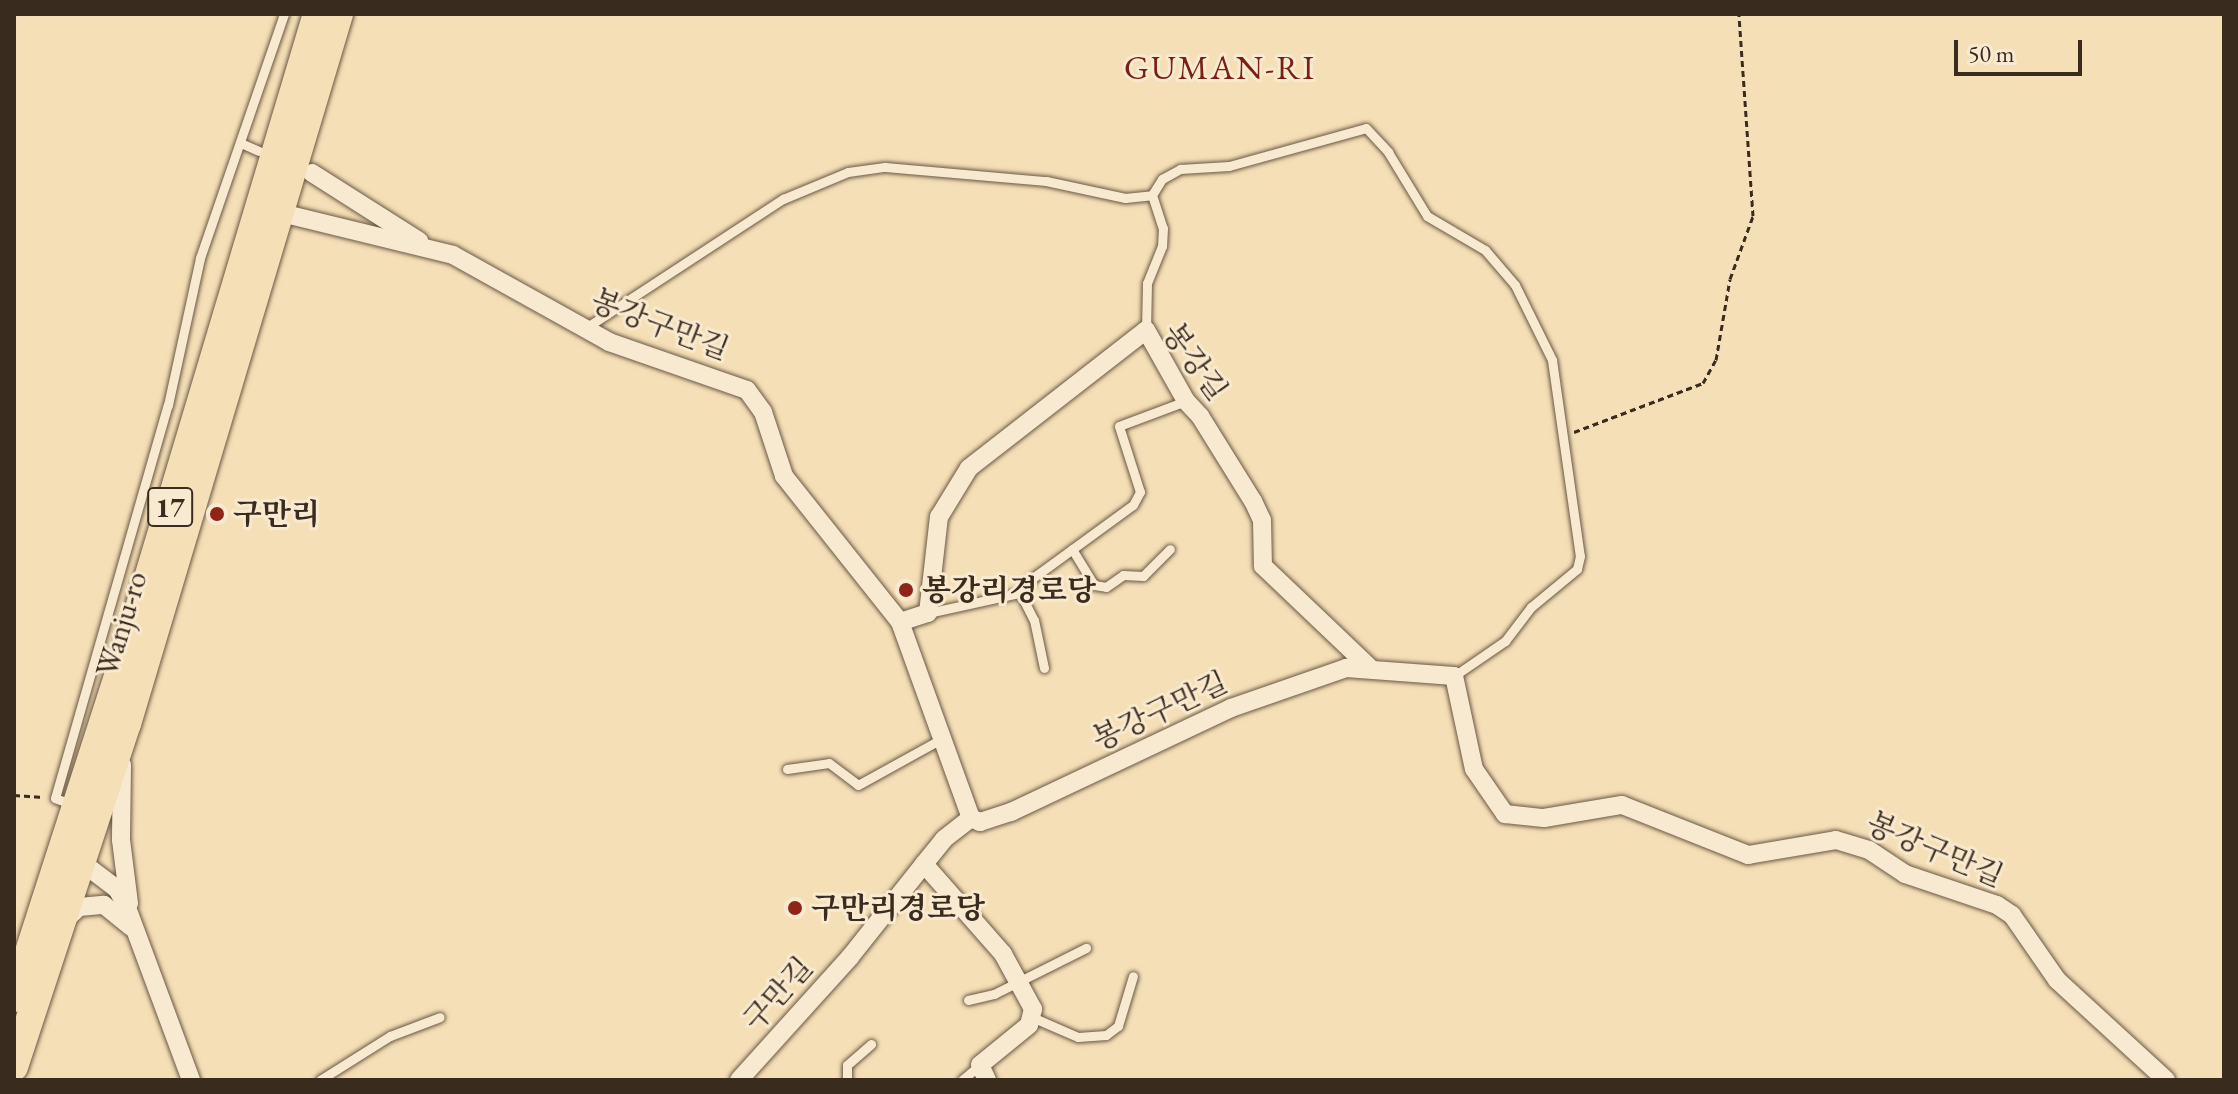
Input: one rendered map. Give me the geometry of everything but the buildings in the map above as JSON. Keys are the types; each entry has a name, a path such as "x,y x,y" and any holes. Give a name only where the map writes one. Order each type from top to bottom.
{"main road":[{"name":"Wanju-ro","path":"14,1067 64,921 71,856 64,802 125,655 317,14"},
{"name":"Wanju-ro","path":"14,998 127,724 339,14"}],"street":[{"path":"312,173 394,221 424,245"},
{"name":"봉강구만길","path":"281,213 424,245 481,269 584,329 747,390 763,412 784,476 900,622 945,737 971,818 980,822 1011,812 1282,687 1346,668 1454,676 1474,769 1505,814 1544,818 1622,805 1748,855 1836,840 1869,850 1905,874 1997,905 2012,915 2057,980 2166,1080"},
{"name":"봉강길","path":"928,613 932,546 950,493 981,458 1146,330 1186,401 1200,416 1253,501 1262,520 1263,566 1370,668"},
{"path":"900,622 928,613"},
{"path":"127,724 120,778 121,840 134,930"},
{"name":"구만길","path":"739,1080 850,957 944,839 971,818"},
{"path":"71,856 117,889 191,1080"},
{"path":"924,864 1020,980 1034,1018 983,1072"},
{"path":"64,921 79,907 104,905 134,930"}],"lane":[{"path":"64,802 168,405 200,258 243,144 284,14"},
{"path":"1152,195 1162,179 1180,169 1229,166 1366,128 1388,152 1427,216 1485,250 1515,285 1552,360 1580,556 1577,569 1531,607 1484,659 1454,676"},
{"path":"243,144 259,151"},
{"path":"584,329 783,199 867,168 1046,181 1125,198 1152,195"},
{"path":"1146,330 1147,283 1162,246 1163,228 1152,195"},
{"path":"928,613 1020,593 1072,549 1133,505 1140,492 1119,426 1186,401"},
{"path":"1072,549 1094,585 1106,587 1123,575 1143,576 1170,549"},
{"path":"1020,593 1034,620 1044,668"},
{"path":"787,769 829,763 858,785 945,737"},
{"path":"968,1000 1020,980 1086,948"},
{"path":"1034,1018 1078,1037 1106,1035 1118,1026 1133,976"},
{"path":"320,1080 390,1036 440,1017"},
{"path":"847,1080 847,1065 871,1044"},
{"path":"962,1080 983,1072"}],"path":[{"path":"1564,436 1703,383 1716,360 1730,279 1753,216 1739,14"},
{"path":"14,795 64,802"}],"place":[{"name":"구만리","path":"217,514"},
{"name":"봉강리경로당","path":"906,590"},
{"name":"구만리경로당","path":"795,908"}],"district":[{"name":"GUMAN-RI","path":"1220,68"}]}
